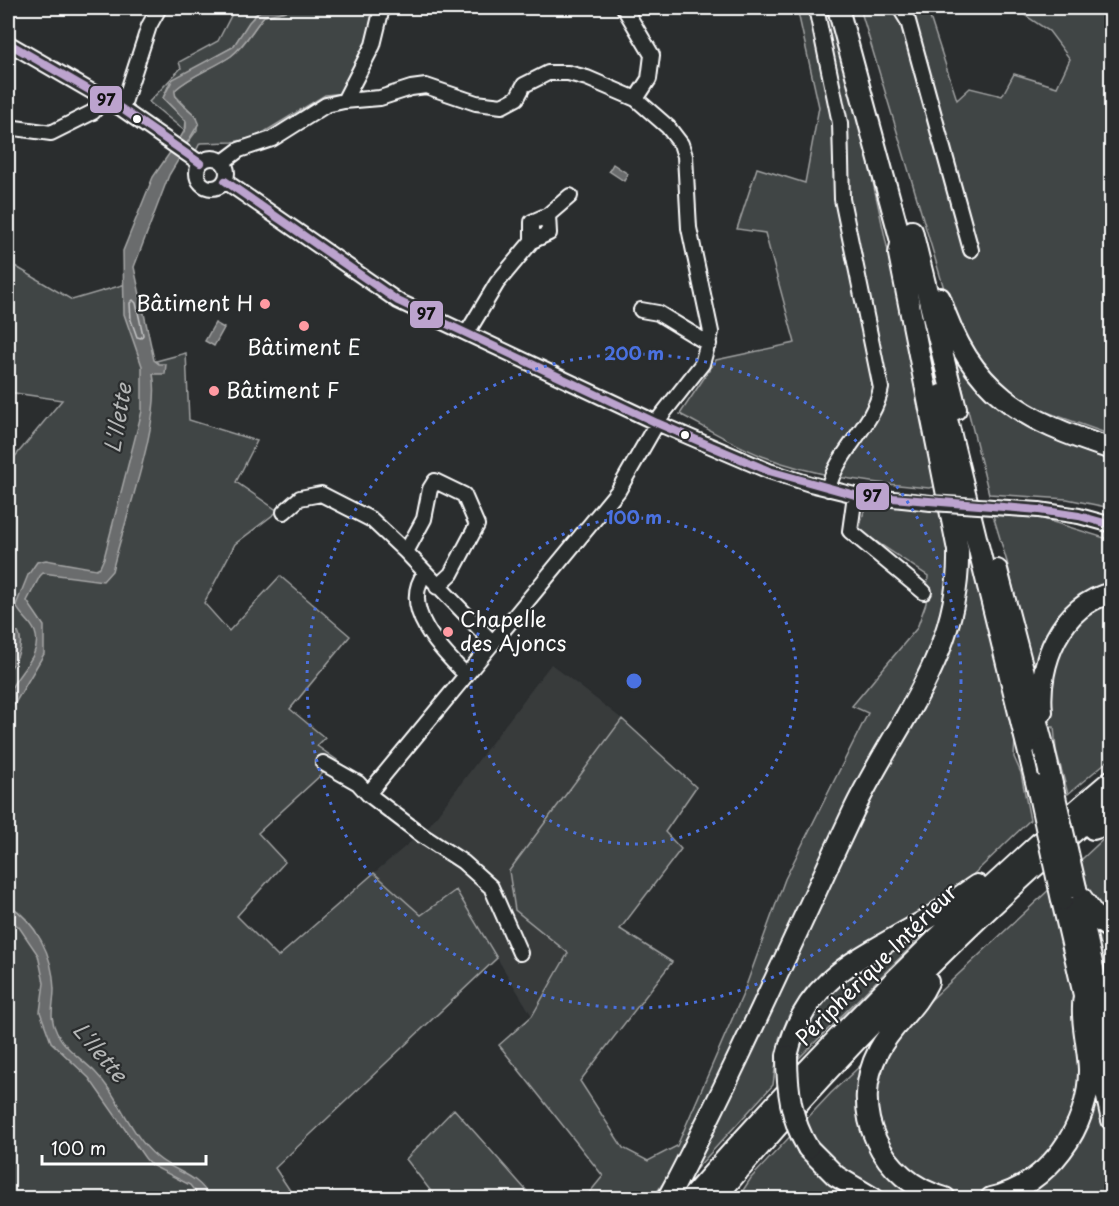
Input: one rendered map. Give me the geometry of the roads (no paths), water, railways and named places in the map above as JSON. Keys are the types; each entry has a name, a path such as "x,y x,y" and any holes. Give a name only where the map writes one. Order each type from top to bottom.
{"highway":[{"path":"838,8 908,243 1044,749 1112,1120"},
{"path":"849,8 870,78 908,243 927,255 946,316 963,353 985,380 1014,407 1042,424 1112,449"},
{"path":"668,1198 798,934 867,784 936,662 949,628 958,590 958,550 899,254 908,243"},
{"path":"918,280 1040,783 1071,893 1097,919 1112,930"},
{"path":"994,559 1040,783"},
{"path":"1044,749 1042,687 1046,662 1052,646 1065,624 1081,606 1097,597 1112,593"},
{"name":"Périphérique Intérieur","path":"691,1198 849,1026 998,880 1112,780"},
{"path":"715,1198 832,1065 963,933 1112,800"},
{"path":"832,1065 843,1067 927,982 1102,826 1112,814"},
{"path":"873,1198 836,1176 808,1148 795,1123 787,1088 787,1056 801,1014 832,976 946,907 976,886 998,880"},
{"path":"927,982 922,994 876,1055 868,1086 867,1113 874,1138 887,1161 908,1182 945,1198"},
{"path":"1090,1003 1112,1079"},
{"path":"991,1198 1020,1187 1039,1174 1060,1153 1075,1128 1084,1105 1088,1079 1087,1045 1082,1009 1090,1003"}],"street":[{"path":"122,109 149,26 159,8"},
{"path":"344,101 373,45 382,8"},
{"path":"624,8 652,56 649,80 636,99"},
{"path":"816,8 840,123 842,199 881,376 879,400 840,462 828,489"},
{"path":"900,8 908,21 971,250"},
{"path":"8,43 122,109 200,163"},
{"path":"223,162 239,150 272,139 326,105 380,98 411,88 426,86 476,102 502,106 517,98 524,85 548,73 568,73 587,78 636,99 668,127 681,144 685,156 689,228 708,310 709,344 702,364 657,423 618,491 368,794"},
{"path":"8,127 51,133 93,112 103,100"},
{"path":"208,158 223,162 227,171 225,181 218,187 204,186 196,173 200,163 208,158"},
{"path":"225,181 398,301 657,423 769,471 855,495 1039,510 1079,516 1112,525"},
{"path":"467,333 497,283 532,241 549,233 548,215 570,196"},
{"path":"641,310 658,313 709,344"},
{"path":"406,552 424,519 430,489 435,481 464,495 477,525 451,574 437,587"},
{"path":"284,512 300,498 321,494 372,520 406,552 492,643"},
{"path":"855,495 850,531 924,592"},
{"path":"425,573 420,580 416,597 419,615 449,658 465,674"},
{"path":"323,763 358,783 368,794 423,836 463,862 491,887 520,953"}],"water":[{"path":"263,8 299,8 264,16 236,52 175,90 177,100 194,114 199,123 186,145 179,140 186,128 186,121 163,98 173,79 233,47 249,22"},
{"path":"171,151 180,157 169,175 134,267 154,360 159,364 166,364 165,374 153,374 153,413 148,438 112,571 103,581 43,573 40,576 27,601 44,626 44,654 8,715 7,698 11,688 32,658 37,641 33,628 16,605 28,575 37,562 46,560 96,569 100,567 104,558 142,411 142,366 124,314 123,251 153,177"},
{"path":"613,164 628,174 624,181 609,171"},
{"path":"215,323 224,328 214,346 205,341"},
{"path":"8,632 18,632 21,643 17,658 8,671"},
{"path":"8,904 18,911 35,930 46,952 53,976 54,1027 61,1039 104,1082 139,1138 148,1148 164,1162 193,1179 210,1198 200,1198 190,1185 151,1165 89,1078 51,1042 40,1012 44,983 38,955 19,927 8,918"}],"place":[{"name":"Bâtiment H","path":"265,304"},
{"name":"Bâtiment E","path":"304,326"},
{"name":"Bâtiment F","path":"214,391"},
{"name":"Chapelle des Ajoncs","path":"448,632"}],"water label":[{"name":"L'Ilette","path":"118,418"},
{"name":"L'Ilette","path":"100,1052"}]}
